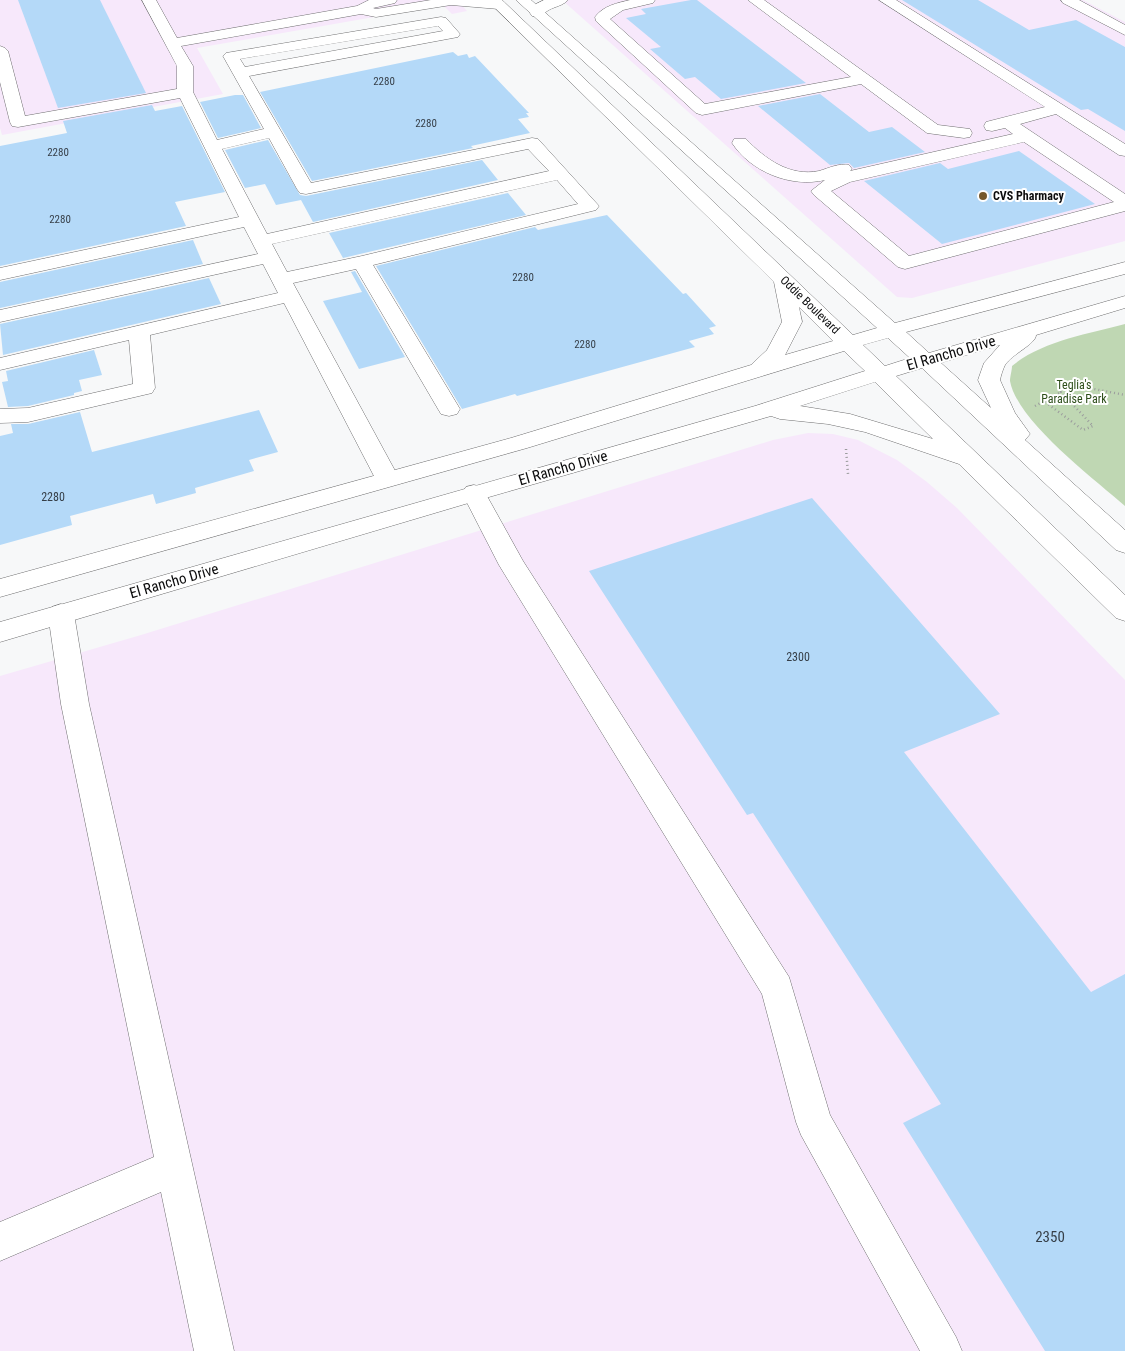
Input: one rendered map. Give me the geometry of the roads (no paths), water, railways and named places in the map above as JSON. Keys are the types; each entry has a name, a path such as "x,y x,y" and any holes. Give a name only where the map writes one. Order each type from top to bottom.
{"main road":[{"path":"149,0 185,66 185,92 265,249 386,478"},
{"path":"361,10 370,4 390,0"},
{"path":"530,7 540,7 561,0"},
{"path":"648,0 618,7 602,16 603,21 702,110 864,79"},
{"path":"755,0 933,130 964,133"},
{"path":"886,0 1123,148"},
{"path":"1068,0 1125,31"},
{"path":"172,43 361,10 376,13 451,1 497,2"},
{"name":"Oddie Boulevard","path":"497,2 1125,611"},
{"path":"530,7 925,360 1125,544"},
{"path":"0,364 138,332 286,288 362,262 590,206 532,143 306,188 240,73 231,56 441,21 453,34 240,73"},
{"path":"0,51 8,116 18,122 185,92"},
{"path":"740,143 748,153 788,176 810,177 948,142 964,133 1058,109"},
{"path":"1007,122 1125,204"},
{"path":"212,146 274,132"},
{"path":"1027,136 844,178 820,191 905,264 1125,204"},
{"path":"0,316 561,174"},
{"path":"0,274 251,220"},
{"path":"362,262 449,409"},
{"path":"0,588 386,478 519,443 848,342 1125,268"},
{"path":"759,370 776,353 792,322 783,279"},
{"name":"El Rancho Drive","path":"0,632 474,493 763,412 925,360 1125,302"},
{"path":"1037,328 1009,348 995,362 989,380 1005,415 1045,470"},
{"path":"0,416 28,415 144,388 138,332"},
{"path":"763,412 834,416 864,423 903,434 971,461"},
{"path":"474,493 512,565 777,988 814,1122 942,1351"},
{"path":"60,614 75,704 214,1351"},
{"path":"0,1242 174,1167"}],"place":[{"name":"CVS Pharmacy","path":"983,196"}],"park label":[{"name":"Teglia's Paradise Park","path":"1074,392"}]}
